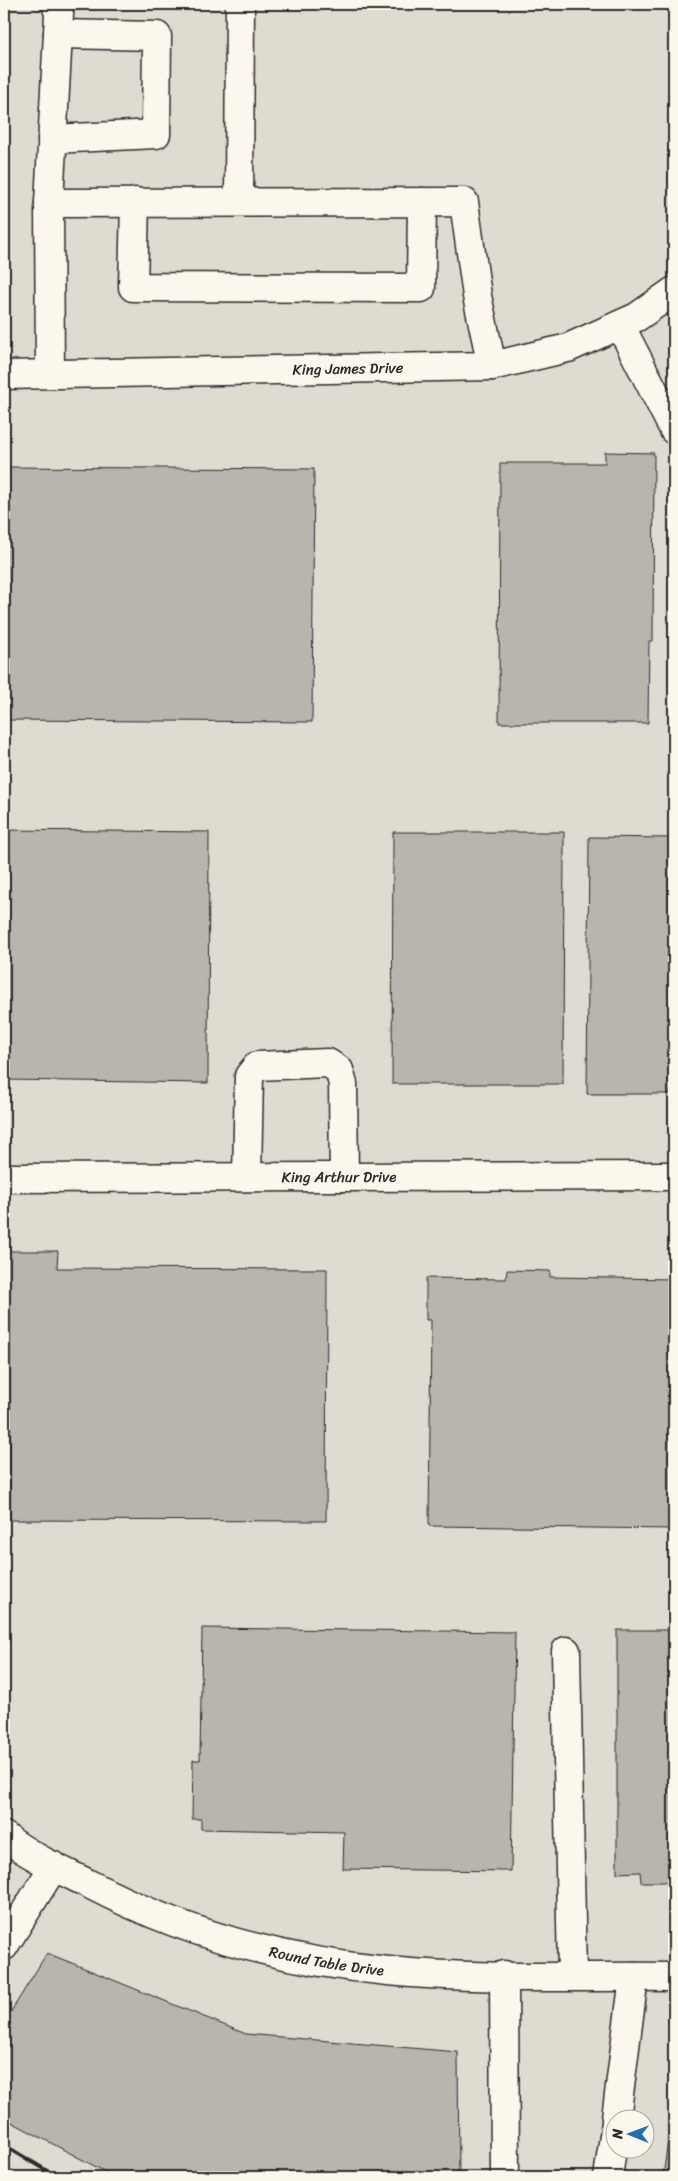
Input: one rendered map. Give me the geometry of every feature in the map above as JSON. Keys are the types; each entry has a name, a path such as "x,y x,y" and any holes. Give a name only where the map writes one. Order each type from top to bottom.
{"street":[{"path":"50,374 49,203 59,14 56,4"},
{"path":"239,202 240,4"},
{"path":"52,140 156,134 158,36 58,34"},
{"path":"135,202 133,287 421,288 422,202"},
{"path":"49,203 464,202 477,296 492,366"},
{"name":"King James Drive","path":"4,375 492,366 568,348 638,317 674,291"},
{"path":"620,325 674,430"},
{"path":"247,1177 249,1076 257,1066 328,1064 339,1070 343,1084 344,1177"},
{"name":"King Arthur Drive","path":"4,1178 674,1176"},
{"path":"566,1651 572,1976"},
{"name":"Round Table Drive","path":"4,1836 54,1866 161,1918 218,1938 264,1949 387,1971 504,1975 674,1977"},
{"path":"4,1946 54,1866"},
{"path":"504,1975 505,2177"},
{"path":"618,2108 634,1977"},
{"path":"608,2177 611,2158"}],"shaded area":[{"path":"4,4 674,4 674,2177 4,2177"}],"building":[{"path":"605,452 654,453 653,641 649,641 648,723 499,723 500,463 605,463"},
{"path":"4,467 314,469 312,722 4,720"},
{"path":"4,830 209,832 208,1083 4,1080"},
{"path":"393,832 564,832 563,1084 392,1084"},
{"path":"589,837 674,838 674,1094 587,1094"},
{"path":"4,1251 58,1251 57,1268 327,1269 326,1521 10,1520 10,1315 4,1314"},
{"path":"507,1270 550,1271 550,1277 674,1279 674,1529 429,1526 431,1320 426,1320 426,1278 506,1279"},
{"path":"202,1628 515,1632 511,1871 343,1869 344,1832 201,1829 201,1819 192,1819 193,1760 200,1760"},
{"path":"617,1630 674,1630 674,1882 641,1882 640,1872 617,1873"},
{"path":"47,1953 246,2034 458,2052 459,2177 115,2177 4,2118 4,2023"},
{"path":"674,2095 674,2177 663,2177"}],"railway":[{"path":"4,2145 57,2177"}]}
